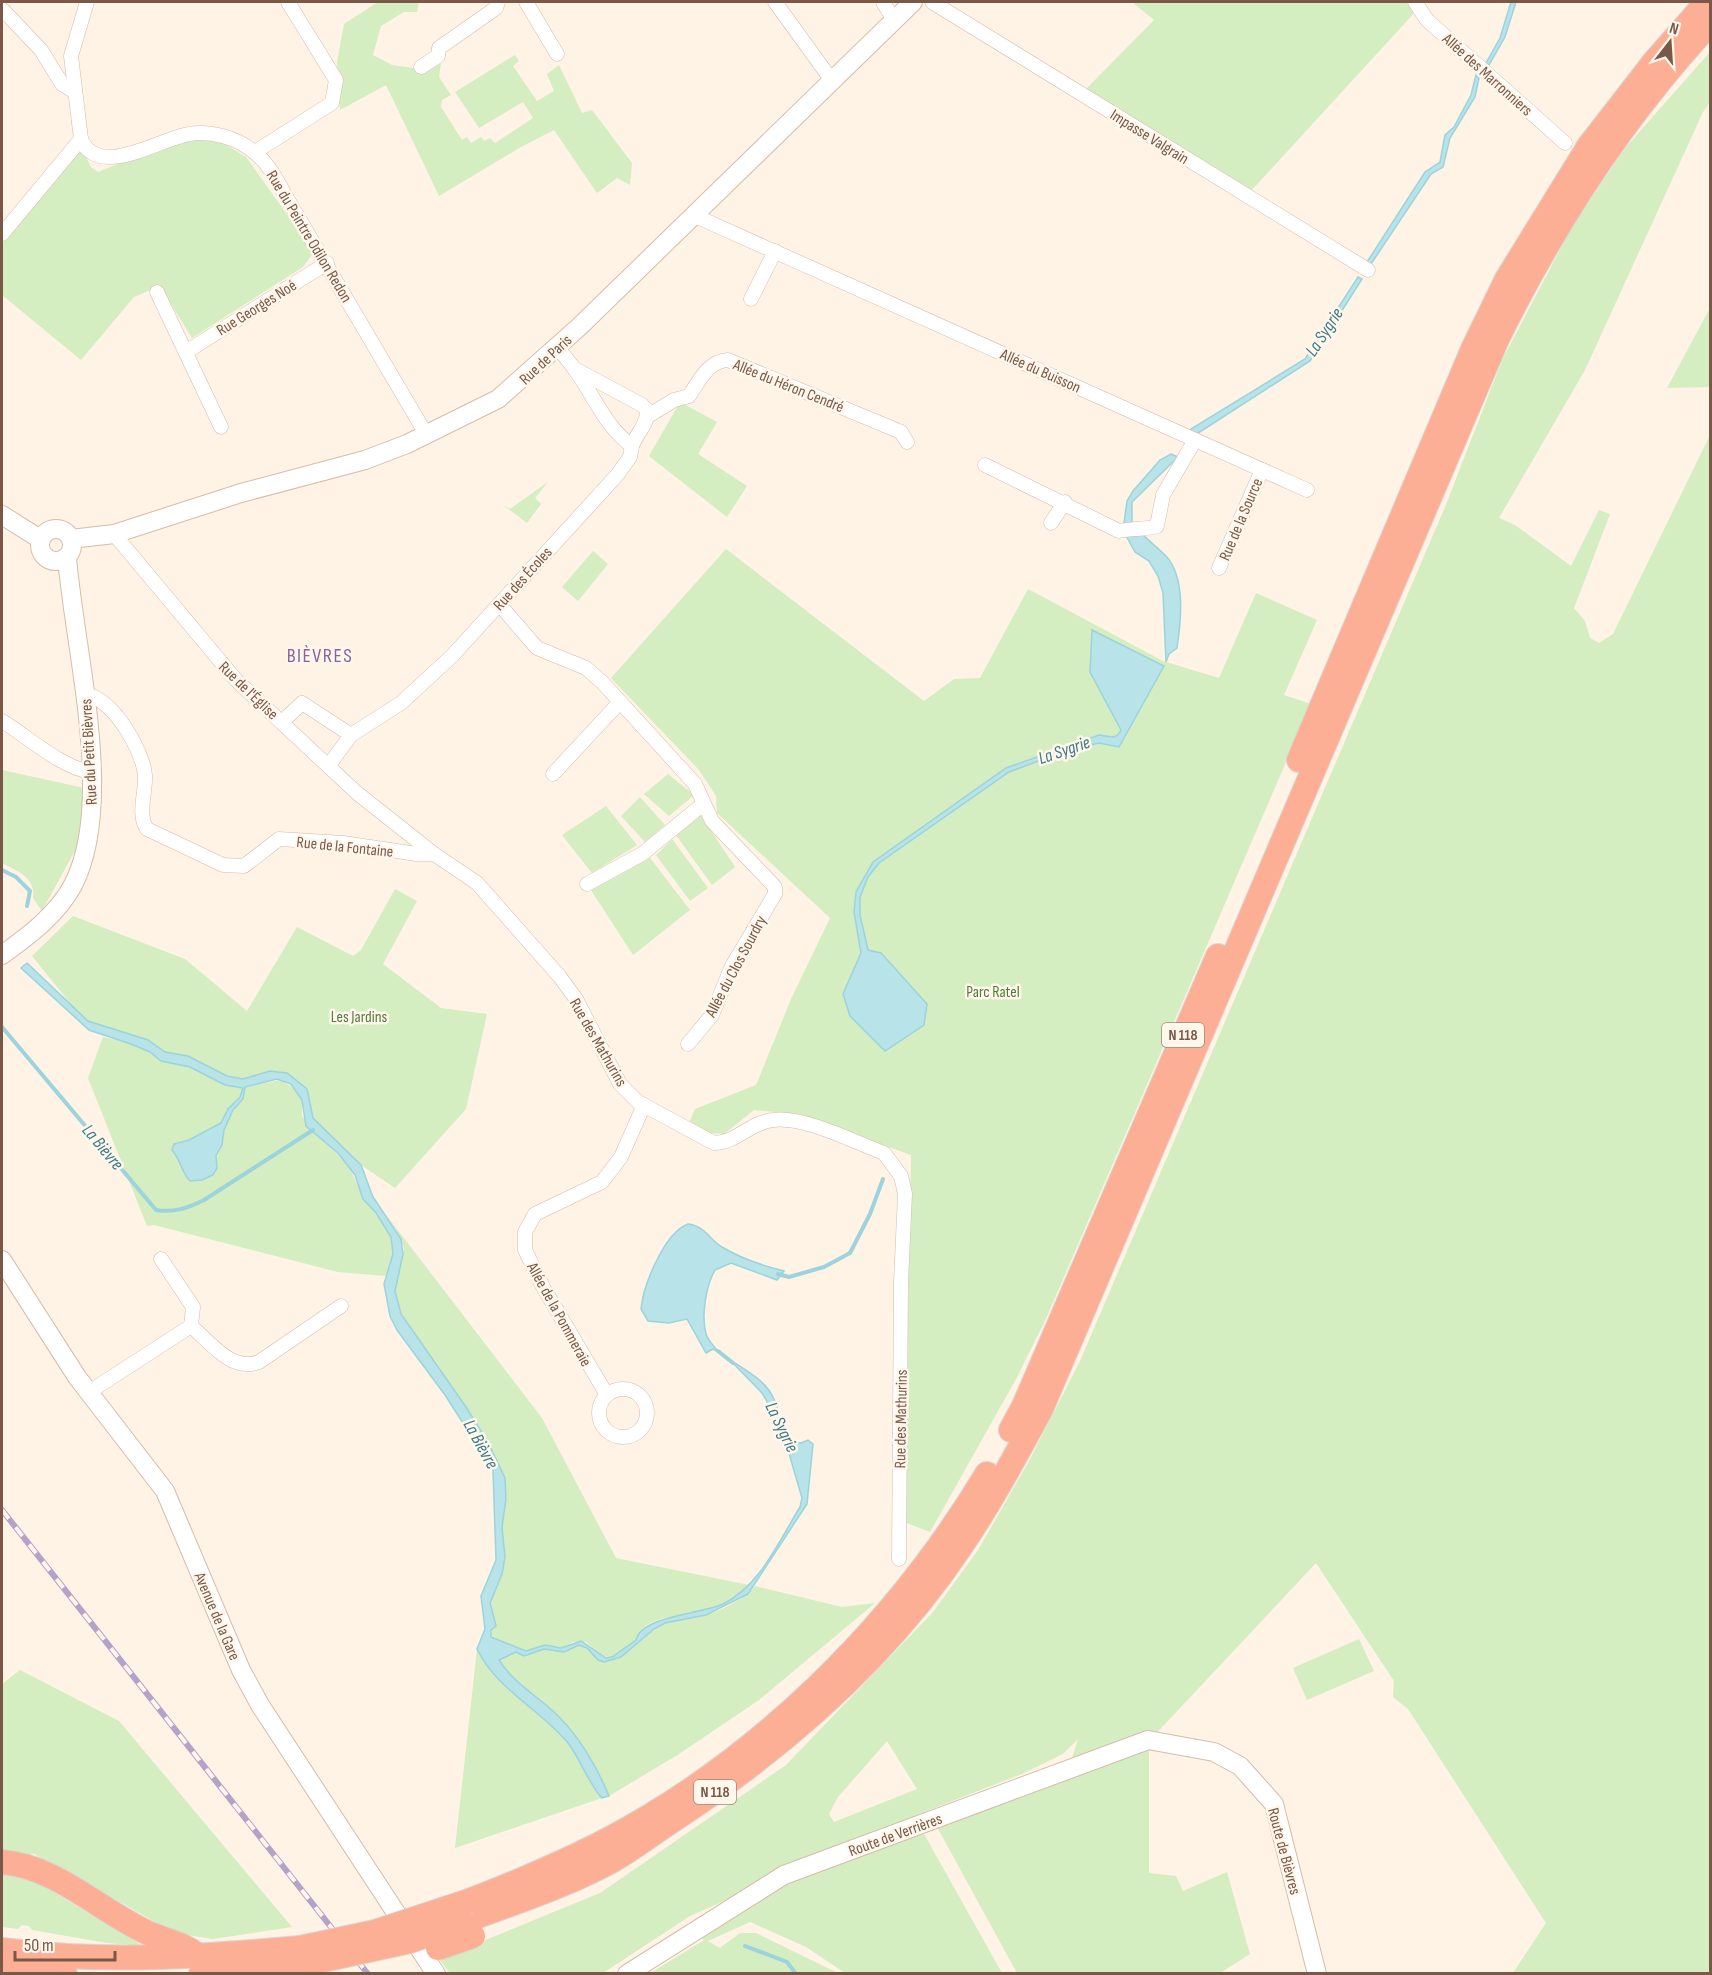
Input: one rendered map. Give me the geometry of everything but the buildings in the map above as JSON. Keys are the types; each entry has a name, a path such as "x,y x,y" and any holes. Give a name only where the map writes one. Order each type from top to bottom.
{"highway":[{"name":"N 118","path":"468,1920 550,1868 599,1844 669,1803 754,1742 817,1687 872,1631 937,1550 986,1476 1039,1373 1208,979 1431,446 1507,279 1589,146 1654,61 1707,2"},
{"name":"N 118","path":"9,1965 67,1958 200,1965 303,1956 410,1941 468,1920 539,1906 550,1888 622,1854 734,1779 804,1722 861,1668 897,1629 961,1547 1041,1409 1108,1258 1497,339 1522,288 1573,202 1654,88 1710,23"},
{"path":"2,1862 27,1866 50,1876 149,1933 185,1945 200,1965"},
{"path":"340,1974 411,1957 468,1920"},
{"name":"N 118","path":"9,1965 65,1974"}],"street":[{"path":"2,234 81,138 71,56 87,2"},
{"path":"255,152 332,103 336,91 336,80 288,2"},
{"path":"421,68 438,56 439,48 496,8 498,2"},
{"path":"526,2 557,54"},
{"path":"775,2 833,82"},
{"path":"883,2 894,20"},
{"name":"Rue de Paris","path":"71,539 114,534 241,493 365,460 498,399 557,347 913,2"},
{"name":"Impasse Valgrain","path":"932,2 1368,270"},
{"name":"Allée des Marronniers","path":"1415,2 1427,20 1565,142"},
{"path":"2,9 40,50 62,84 75,92"},
{"name":"Rue du Peintre Odilon Redon","path":"81,138 87,150 106,158 123,156 191,133 232,139 255,152 269,167 426,434"},
{"name":"Allée du Buisson","path":"693,215 1307,490"},
{"path":"751,299 775,251"},
{"name":"Rue Georges Noé","path":"186,352 327,263"},
{"path":"157,292 221,427"},
{"path":"557,347 575,369 601,411 631,451"},
{"name":"Allée du Héron Cendré","path":"648,416 675,400 689,396 708,368 718,360 728,360 902,432 907,442"},
{"path":"575,369 642,405 648,416"},
{"name":"Rue des Écoles","path":"351,735 401,704 452,656 631,451 648,416"},
{"path":"985,465 1065,502 1119,531 1138,527 1148,529 1157,526 1163,495 1195,440"},
{"name":"Rue de la Source","path":"1219,568 1262,470"},
{"path":"1051,523 1065,502"},
{"path":"2,515 25,532 40,539"},
{"path":"56,528 66,531 71,539 72,549 59,559 41,552 40,539 46,531 56,528"},
{"name":"Rue de l'Église","path":"114,534 236,680 329,765"},
{"name":"Rue du Petit Bièvres","path":"2,955 51,915 73,884 86,846 91,813 92,772 85,694 69,588 59,559"},
{"path":"499,604 537,648 586,668 695,784 701,794 702,805 642,854 587,884"},
{"name":"Rue de la Fontaine","path":"85,694 92,695 109,705 142,760 145,785 142,821 147,829 224,865 244,866 279,839 343,843 417,854 434,854"},
{"path":"282,722 302,703 351,735 329,765"},
{"path":"553,774 620,703"},
{"path":"2,721 64,764 78,771 92,772"},
{"name":"Rue des Mathurins","path":"329,765 357,793 434,854 477,883 560,977 576,999 620,1084 644,1105 714,1143 726,1143 751,1127 773,1120 802,1123 884,1153 894,1162 901,1176 905,1194 901,1282 899,1559"},
{"name":"Allée du Clos Sourdry","path":"688,1044 712,1015 732,966 775,894 775,887 712,821 702,805"},
{"name":"Allée de la Pommeraie","path":"607,1395 543,1287 525,1250 525,1232 535,1214 602,1182 621,1157 644,1105"},
{"path":"161,1259 193,1307 191,1326"},
{"name":"Avenue de la Gare","path":"2,1260 89,1392 165,1491 241,1670 260,1705 436,1974"},
{"path":"191,1326 224,1356 240,1364 249,1365 260,1362 341,1306"},
{"path":"89,1392 191,1326"},
{"name":"Route de Verrières","path":"627,1974 784,1875 1148,1740 1182,1744"},
{"name":"Route de Bièvres","path":"1182,1744 1214,1752 1240,1766 1274,1804 1317,1974"}],"green space":[{"path":"378,2 419,2 417,12 404,12 381,26 373,55 392,65 428,70 441,63 439,77 451,95 442,100 441,107 462,140 467,137 471,143 481,137 484,141 490,138 495,143 533,118 523,102 479,128 455,92 515,55 519,61 513,66 537,101 554,91 547,74 559,65 582,113 592,110 632,163 630,185 617,178 597,193 554,130 439,196 386,85 340,110 337,62 344,24"},
{"path":"1132,2 1406,2 1416,11 1250,192 1086,89 1154,20"},
{"path":"1710,52 1710,102 1703,112 1585,370 1499,518 1515,525 1571,566 1599,510 1610,514 1574,608 1585,621 1590,638 1599,643 1613,634 1710,435 1710,1973 1513,1973 1546,1923 1408,1709 1393,1697 1394,1681 1316,1563 1149,1741 1149,1873 1176,1876 1183,1891 1227,1872 1250,1954 1220,1973 1017,1973 937,1827 1067,1775 1078,1739 1063,1754 1022,1774 929,1810 690,1916 603,1973 450,1973 439,1959 600,1893 786,1765 933,1612 978,1550 1029,1461 1080,1361 1445,507 1503,358 1573,225 1626,147","holes":["887,1741 917,1789 834,1822 829,1814 838,1797"]},
{"path":"201,140 223,143 246,157 314,252 303,267 192,338 160,286 134,297 81,360 2,295 2,241 76,150 83,151 91,167 98,172 175,141"},
{"path":"1710,308 1710,387 1667,388"},
{"path":"680,402 717,422 698,454 747,486 727,517 649,456"},
{"path":"548,482 535,498 541,504 527,523 503,505 510,509"},
{"name":"Parc Ratel","path":"726,549 924,701 954,679 980,678 1028,589 1163,661 1219,678 1256,593 1317,620 1284,695 1311,704 1045,1321 1015,1381 930,1532 904,1522 911,1155 797,1114 754,1110 724,1134 709,1133 689,1123 695,1109 756,1085 792,997 830,918 717,813 716,796 699,770 611,678"},
{"path":"593,551 608,564 578,601 562,587"},
{"path":"2,770 84,788 78,845 42,911 33,898 32,885 28,880 2,863"},
{"path":"668,774 694,795 669,816 644,794"},
{"path":"640,797 665,825 645,842 621,816"},
{"path":"606,806 637,845 592,873 562,835"},
{"path":"700,814 735,867 712,885 676,835"},
{"path":"672,839 708,888 690,901 656,855"},
{"path":"650,858 690,910 633,955 591,890"},
{"name":"Les Jardins","path":"395,889 417,901 383,964 441,1008 487,1014 466,1109 395,1188 361,1165 313,1118 307,1089 280,1071 261,1073 243,1079 217,1073 188,1056 165,1052 148,1040 88,1021 82,1018 32,956 73,916 185,959 247,1011 297,927 353,956 361,950"},
{"path":"103,1037 131,1043 150,1052 161,1061 190,1067 225,1085 243,1088 240,1097 228,1109 221,1123 188,1140 174,1144 172,1151 181,1160 183,1170 217,1168 217,1159 223,1143 223,1131 244,1093 245,1087 280,1080 296,1089 302,1100 302,1116 349,1166 361,1193 391,1237 393,1254 386,1276 338,1272 154,1225 147,1226 88,1078"},
{"path":"377,1203 542,1418 616,1558 749,1585 729,1600 706,1611 665,1618 646,1625 636,1640 611,1657 606,1657 594,1650 586,1642 573,1642 561,1648 545,1645 526,1651 491,1636 494,1617 490,1603 502,1574 505,1557 502,1527 506,1498 505,1478 488,1442 466,1407 401,1314 395,1291 404,1248 397,1231"},
{"path":"755,1586 842,1607 875,1603 759,1700 679,1754 609,1796 592,1762 570,1730 499,1660 516,1652 524,1656 544,1649 564,1652 579,1645 587,1648 598,1660 615,1658 628,1651 657,1627 716,1612 741,1598"},
{"path":"1359,1639 1374,1671 1307,1700 1293,1668"},
{"path":"477,1649 496,1676 568,1743 602,1798 455,1848"},
{"path":"20,1670 119,1721 292,1927 213,1939 175,1933 34,1854 2,1855 2,1684"},
{"path":"924,1834 1002,1973 845,1973 806,1947 750,1922 708,1941 720,1948 740,1933 756,1933 838,1973 649,1974 704,1940 699,1934 788,1877"},
{"path":"2,1871 29,1877 143,1946 107,1943 32,1930 29,1926 22,1925 18,1929 2,1927"}],"water":[{"path":"1511,2 1516,2 1505,37 1489,65 1486,63 1500,38"},
{"path":"1476,75 1479,78 1475,97 1450,138 1443,167 1431,174 1371,264 1367,262 1425,172 1440,162 1445,135 1454,127 1471,95"},
{"path":"1358,277 1362,279 1310,361 1192,437 1189,435 1191,429 1305,359"},
{"path":"1171,454 1178,457 1132,502 1132,523 1166,556 1177,576 1181,600 1180,625 1177,648 1169,654 1166,662 1163,593 1158,576 1149,561 1135,552 1123,530 1127,501 1133,491 1160,460"},
{"path":"1092,630 1164,666 1119,747 1099,743 1065,751 1009,772 879,863 868,877 860,897 860,915 868,950 881,953 927,1004 924,1025 885,1051 850,1016 843,994 861,953 854,912 856,892 873,862 1006,768 1099,735 1112,737 1119,733 1121,730 1090,672"},
{"path":"27,963 88,1021 148,1040 165,1052 188,1056 227,1076 243,1079 270,1071 287,1073 307,1089 313,1118 361,1165 373,1197 401,1239 403,1254 395,1291 401,1314 466,1407 488,1442 505,1478 506,1499 502,1527 505,1557 502,1574 490,1603 496,1626 491,1630 491,1637 526,1651 545,1645 561,1648 581,1641 606,1658 612,1657 636,1640 640,1632 649,1626 723,1604 748,1586 768,1562 800,1507 802,1498 786,1443 774,1423 768,1403 762,1393 729,1359 765,1385 775,1402 791,1441 801,1443 808,1440 813,1444 807,1504 748,1594 706,1615 665,1623 654,1629 621,1657 604,1662 598,1660 587,1648 579,1645 564,1652 544,1649 524,1656 516,1652 499,1660 517,1681 562,1720 592,1762 609,1796 602,1798 568,1743 507,1688 477,1649 485,1629 481,1596 496,1560 493,1470 445,1395 397,1330 390,1316 384,1284 393,1254 391,1237 376,1213 363,1199 355,1175 338,1153 306,1126 302,1100 291,1084 277,1079 245,1087 243,1099 233,1110 224,1130 222,1145 216,1156 217,1168 213,1175 202,1180 190,1181 172,1150 174,1144 189,1140 221,1123 228,1109 240,1097 243,1088 225,1085 190,1067 161,1061 150,1052 89,1030 21,968"},
{"path":"688,1224 699,1227 718,1244 736,1255 784,1271 777,1280 731,1263 715,1270 707,1292 704,1318 707,1337 719,1353 713,1349 706,1353 687,1319 669,1323 648,1321 641,1309 650,1274 656,1261 671,1238 679,1229"}],"waterway":[{"path":"2,870 16,877 30,891 27,906"},
{"name":"La Bièvre","path":"2,1027 156,1210 181,1209 204,1200 313,1130"},
{"name":"La Sygrie","path":"778,1274 789,1277 824,1267 850,1253 870,1214 883,1179"},
{"name":"La Sygrie","path":"718,1351 733,1363"},
{"name":"La Bièvre","path":"745,1946 787,1962 796,1974"}],"railway":[{"path":"2,1510 368,1974"}],"district":[{"name":"BIÈVRES","path":"320,655"}]}
